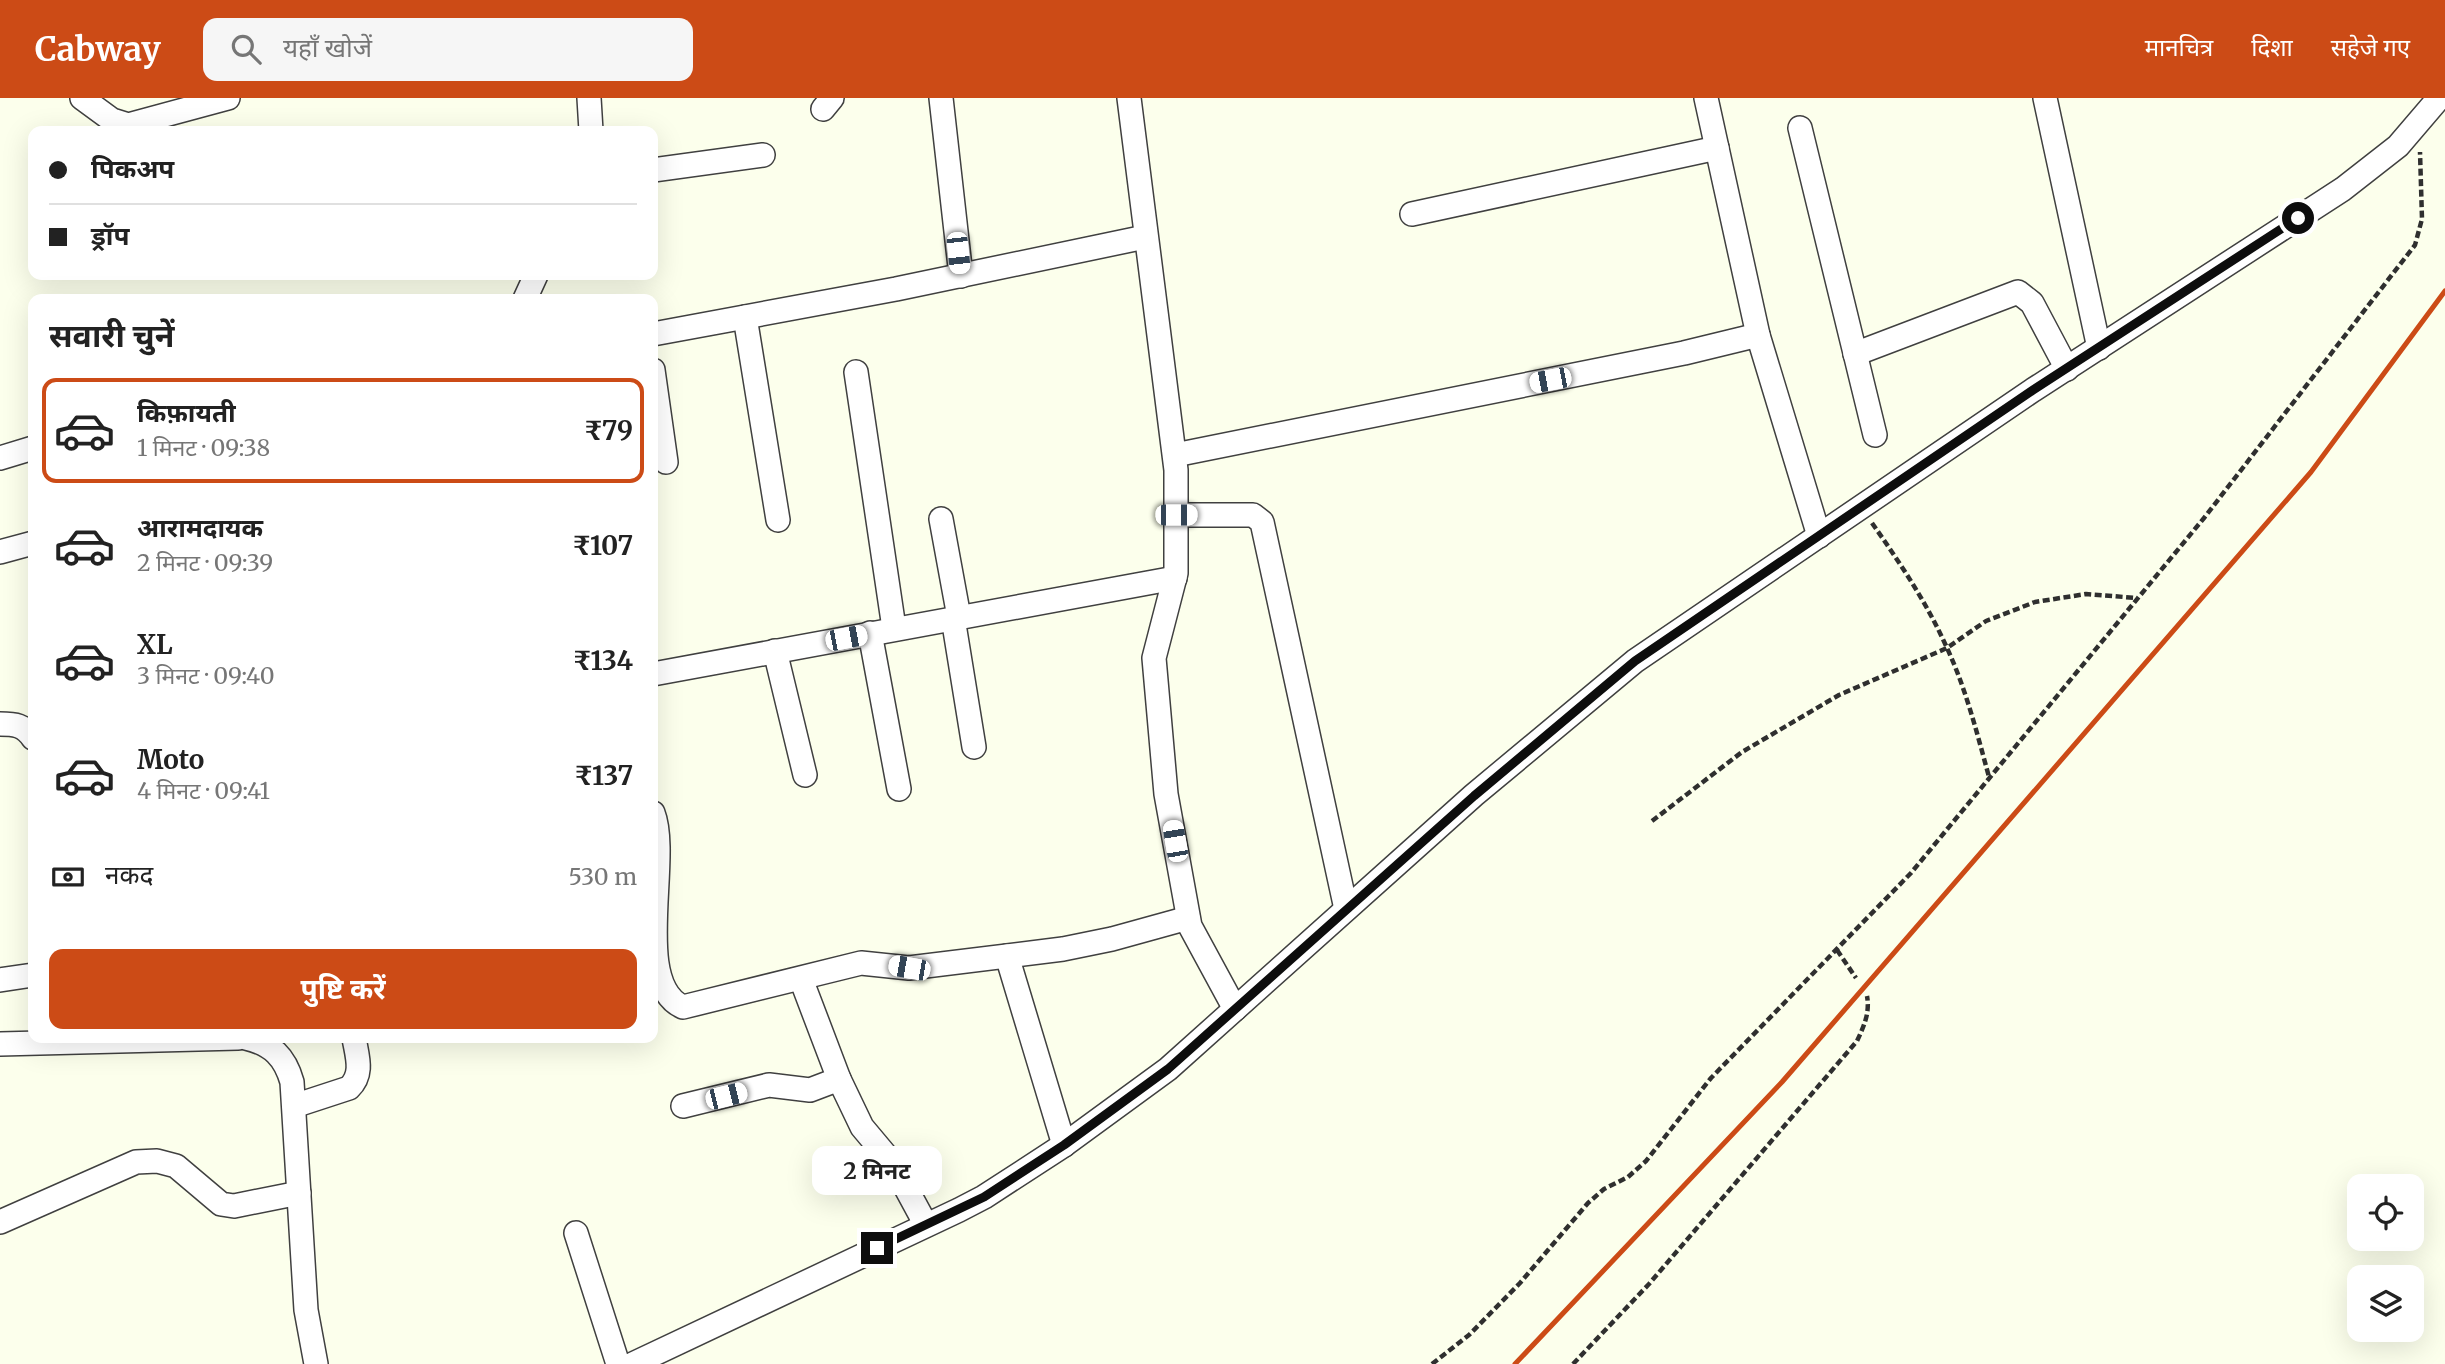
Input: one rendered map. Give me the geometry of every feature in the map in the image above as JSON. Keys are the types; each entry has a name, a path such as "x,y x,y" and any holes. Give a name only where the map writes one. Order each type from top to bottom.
{"street":[{"path":"82,98 112,120 128,125 228,98"},
{"path":"589,98 591,126"},
{"path":"941,98 961,275"},
{"path":"1129,98 1175,456 1175,578 1156,645 1155,674 1166,794 1188,918 1193,933 1235,1009"},
{"path":"1706,98 1758,335 1819,536"},
{"path":"2045,98 2099,348"},
{"path":"633,1364 984,1197 1064,1145 1168,1069 1474,796 1635,661 2067,369 2343,189 2398,146 2439,98"},
{"path":"1800,128 1875,435"},
{"path":"1412,214 1717,148"},
{"path":"658,169 764,155"},
{"path":"658,333 1145,237"},
{"path":"1855,354 2018,292 2032,303 2067,369"},
{"path":"745,317 778,520"},
{"path":"1175,456 1671,356 1758,335"},
{"path":"856,372 894,628"},
{"path":"658,405 666,462"},
{"path":"0,458 28,450"},
{"path":"1176,515 1253,515 1262,522 1346,909"},
{"path":"942,519 975,747"},
{"path":"0,552 28,544"},
{"path":"658,673 1175,578"},
{"path":"870,633 899,789"},
{"path":"775,651 805,775"},
{"path":"0,724 14,724 23,727 28,732"},
{"path":"658,835 658,864"},
{"path":"658,970 666,992 676,1004 683,1007 861,963 909,968 1087,945 1188,918"},
{"path":"1007,956 1064,1145"},
{"path":"0,980 28,976"},
{"path":"801,979 839,1079 867,1136 893,1164 926,1225"},
{"path":"0,1044 40,1043"},
{"path":"263,1043 287,1065 292,1082 306,1310 316,1364"},
{"path":"294,1107 349,1088 355,1083 359,1067 355,1043"},
{"path":"683,1106 769,1085 810,1090 839,1079"},
{"path":"0,1222 136,1162 157,1161 176,1166 221,1204 234,1206 299,1193"},
{"path":"576,1233 618,1364"}],"path":[{"path":"1432,1364 1469,1335 1520,1283 1588,1203 1604,1189 1628,1177 1646,1161 1711,1078 1912,873 2204,518 2415,245 2422,219 2418,123"},
{"path":"1861,508 1909,575 1947,648 1972,712 1989,777"},
{"path":"1652,821 1742,752 1839,695 1947,648 1986,621 2035,603 2086,594 2138,598"},
{"path":"1837,950 1856,978"},
{"path":"1573,1364 1649,1284 1857,1041 1866,1021 1867,996"}],"railway":[{"path":"1515,1364 1782,1082 2311,472 2445,291"}],"route":[{"path":"877,1248 984,1197 1064,1145 1168,1069 1474,796 1635,661 2033,390 2298,218"}]}
